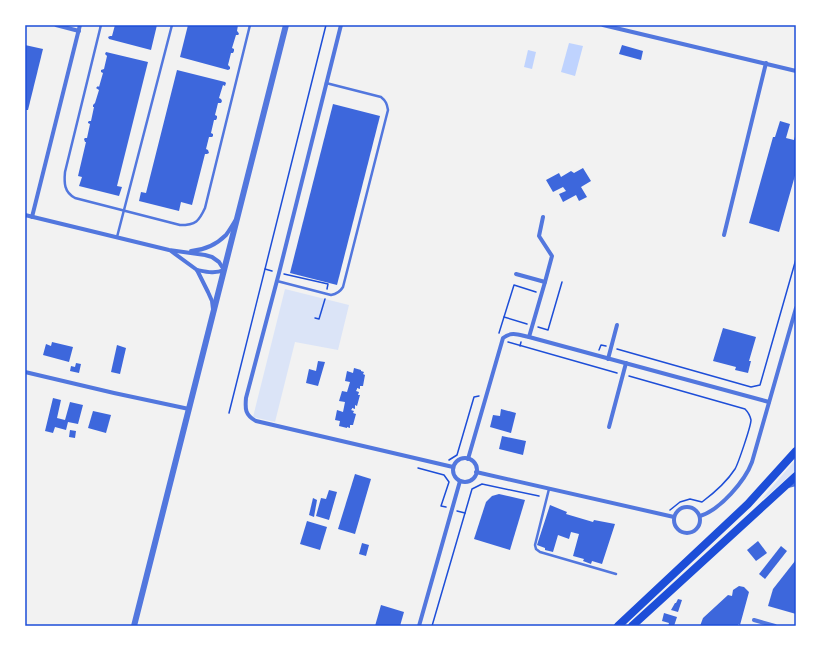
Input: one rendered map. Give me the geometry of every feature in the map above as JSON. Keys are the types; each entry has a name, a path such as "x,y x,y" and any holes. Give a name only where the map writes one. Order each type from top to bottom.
{"main road":[{"path":"618,626 748,504 796,451"},
{"path":"632,626 796,476"}],"street":[{"path":"56,25 79,31"},
{"path":"32,217 80,25"},
{"path":"134,626 286,25"},
{"path":"341,25 246,398 246,410 250,418 256,421 453,468"},
{"path":"603,25 796,71"},
{"path":"724,236 766,63"},
{"path":"25,215 169,250 205,255 212,257 219,262 224,270"},
{"path":"529,338 552,256 539,236 543,217"},
{"path":"169,250 193,251 212,246 226,235 236,219"},
{"path":"169,250 197,270 208,273 224,270"},
{"path":"197,270 212,301 213,312"},
{"path":"516,274 545,282"},
{"path":"700,516 707,514 718,506 749,471 796,308"},
{"path":"608,359 617,325"},
{"path":"468,459 503,338 508,334 529,338 769,402"},
{"path":"609,427 626,364"},
{"path":"25,372 189,409"},
{"path":"468,459 473,463 476,469 475,476 470,481 460,481 455,477 453,468 457,461 468,459"},
{"path":"476,472 674,517"},
{"path":"419,626 460,481"},
{"path":"784,487 796,484"},
{"path":"687,507 695,509 700,516 698,528 688,533 680,531 674,521 674,517 679,510 687,507"},
{"path":"754,620 776,626"}],"lane":[{"path":"101,25 65,172 65,185 70,195 75,198 180,225 195,223 205,208 250,25"},
{"path":"117,237 172,25"},
{"path":"277,281 331,295 341,291 344,287 388,110 385,100 381,97 326,83"},
{"path":"549,489 535,545 536,549 540,552 616,574"}],"path":[{"path":"229,413 326,25"},
{"path":"594,367 601,345 751,387 760,385 796,259"},
{"path":"265,269 328,284 319,319 315,318"},
{"path":"447,461 457,455 474,397 481,395"},
{"path":"418,468 444,475 449,482 442,506 465,513"},
{"path":"432,626 472,488 482,484 539,496"}],"shaded area":[{"path":"285,289 349,305 338,350 295,342 275,422 253,417"},
{"path":"796,459 796,470 761,500"}],"water":[{"path":"569,43 583,46 575,76 561,72"},
{"path":"528,50 536,52 532,69 524,67"}],"building":[{"path":"115,25 157,25 151,50 109,39 108,37 112,36"},
{"path":"188,25 238,25 237,31 239,34 236,35 232,48 234,51 231,53 228,65 230,69 228,70 180,57"},
{"path":"25,45 43,49 28,110 25,110"},
{"path":"622,45 643,51 641,60 619,54"},
{"path":"106,52 148,62 117,186 122,187 119,196 79,186 82,177 78,176 86,142 84,139 87,138 90,124 88,122 91,121 94,107 93,105 99,90 96,88 98,86 99,87 103,73 101,70 104,69 107,56 105,54"},
{"path":"177,70 226,83 225,86 223,85 219,98 222,101 221,103 218,103 215,115 217,118 214,120 211,133 213,136 209,137 206,149 209,153 205,154 192,205 181,202 179,211 139,201 141,192 146,193"},
{"path":"333,104 380,116 337,285 290,273"},
{"path":"780,121 790,124 786,138 794,140 796,133 796,172 779,232 749,223 773,137 775,137"},
{"path":"583,168 591,181 581,187 587,197 579,201 576,195 563,202 559,194 566,191 563,187 553,192 546,180 559,173 561,177 571,171 574,173"},
{"path":"723,328 756,337 749,361 751,361 748,373 735,370 736,367 713,361"},
{"path":"52,342 73,347 69,362 43,355 46,344 51,346"},
{"path":"117,345 126,348 120,374 111,372"},
{"path":"318,361 325,362 318,386 306,383 309,369 316,371"},
{"path":"76,363 81,364 79,373 70,371 71,366 75,367"},
{"path":"354,368 361,370 365,375 363,386 360,386 360,389 357,388 356,391 359,392 358,395 360,395 357,406 355,405 355,409 352,408 351,410 356,414 353,425 350,425 350,428 347,428 339,426 340,421 335,420 337,410 343,412 345,402 339,401 342,391 347,392 350,382 345,381 347,371 353,373"},
{"path":"53,398 61,400 57,418 65,420 70,402 83,405 78,424 68,422 66,430 55,427 53,433 45,431"},
{"path":"501,409 516,413 511,433 490,427 493,415 500,416"},
{"path":"93,411 111,415 106,433 88,428"},
{"path":"70,430 76,431 75,438 69,437"},
{"path":"502,436 526,441 523,455 499,449"},
{"path":"355,474 371,479 355,534 338,529"},
{"path":"329,490 337,492 329,520 316,516 321,498 326,499"},
{"path":"499,494 525,500 510,550 474,539 486,502 492,496"},
{"path":"313,498 317,500 314,517 309,515"},
{"path":"550,505 567,512 566,514 593,522 594,520 615,524 602,564 592,561 591,564 583,561 584,559 573,556 579,534 571,532 569,539 558,535 553,552 545,550 545,548 537,545"},
{"path":"307,521 327,527 320,550 300,544"},
{"path":"758,541 767,553 756,561 747,550"},
{"path":"362,543 369,545 366,556 359,554"},
{"path":"781,546 787,551 765,579 759,574"},
{"path":"795,561 796,614 768,606 773,589"},
{"path":"739,586 744,587 749,592 740,625 700,626 703,618 728,595 732,596 733,590"},
{"path":"678,599 682,600 678,612 671,610 676,603"},
{"path":"381,605 404,612 400,626 375,626"},
{"path":"664,613 677,617 674,626 668,626 669,623 662,621"}]}
